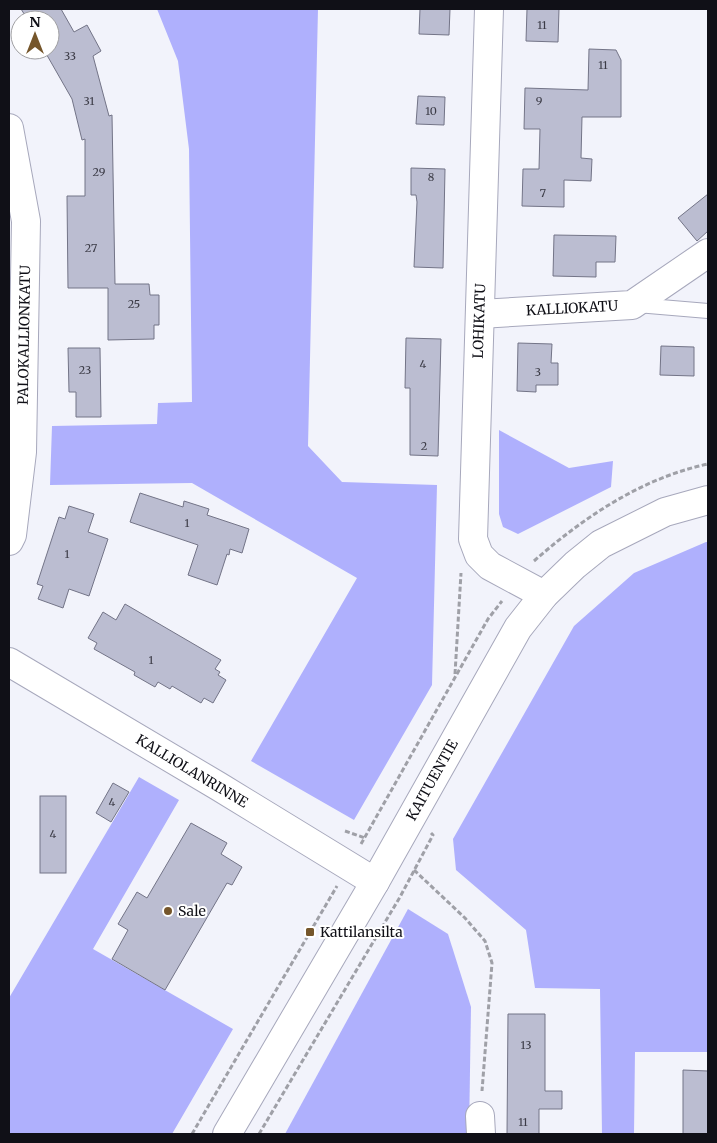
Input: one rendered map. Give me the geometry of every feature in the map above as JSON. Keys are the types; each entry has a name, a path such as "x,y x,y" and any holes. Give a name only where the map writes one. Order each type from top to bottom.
{"street":[{"name":"LOHIKATU","path":"489,9 473,538 479,555 490,566 544,595"},
{"name":"PALOKALLIONKATU","path":"9,128 26,221 22,452 12,535 9,541"},
{"name":"KALLIOKATU","path":"480,314 632,305 708,253"},
{"name":"KAITUENTIE","path":"227,1134 375,882 518,628 544,595 601,544 665,512 708,500"},
{"name":"KALLIOLANRINNE","path":"9,662 375,882"}],"lane":[{"path":"632,305 708,311"}],"path":[{"path":"455,677 462,556 473,538"},
{"path":"259,1134 434,835"},
{"path":"192,1134 349,865"},
{"path":"414,870 465,918 485,941 492,963 481,1125"}],"shaded area":[{"path":"157,9 318,9 308,446 342,482 437,485 432,685 354,820 251,761 357,578 192,483 50,485 52,426 157,424 158,403 192,402 189,149 178,61"},
{"path":"499,430 569,468 613,461 611,487 518,534 503,527 499,514"},
{"path":"708,542 708,1052 635,1052 634,1134 602,1134 600,989 535,988 526,930 456,870 453,839 574,626 634,573"},
{"path":"139,777 179,800 93,949 233,1029 172,1134 9,1134 9,998"},
{"path":"408,909 448,934 471,1007 469,1134 285,1134"}],"building":[{"path":"61,9 74,32 87,25 101,51 93,56 109,116 112,115 115,284 149,284 150,295 159,295 159,325 154,325 154,339 108,340 108,288 68,288 67,196 85,196 85,139 82,140 72,99 50,60 60,60 60,10 22,10"},
{"path":"420,9 450,9 449,35 419,34"},
{"path":"527,9 559,9 558,42 526,41"},
{"path":"589,49 616,50 621,60 621,117 582,117 581,158 592,159 591,181 564,180 564,207 522,206 523,169 539,169 540,129 524,129 525,88 588,90"},
{"path":"418,96 445,97 444,125 416,124"},
{"path":"411,168 445,169 443,268 414,267 417,202 416,195 411,195"},
{"path":"708,194 708,231 697,241 678,218"},
{"path":"554,235 616,236 615,262 596,262 596,277 553,276"},
{"path":"406,338 441,339 438,456 410,455 410,388 405,388"},
{"path":"518,343 552,344 551,363 558,363 558,385 536,385 536,392 517,391"},
{"path":"661,346 694,347 694,376 660,375"},
{"path":"68,348 100,348 101,417 76,417 76,392 69,392"},
{"path":"140,493 183,507 184,501 209,509 207,515 249,529 242,553 230,549 229,555 227,554 217,585 188,575 198,545 130,522"},
{"path":"69,506 94,514 88,532 108,539 89,596 69,589 63,608 38,599 43,586 37,584 59,517 65,519"},
{"path":"125,604 221,660 215,669 220,672 218,675 226,680 213,703 204,698 201,703 172,686 170,689 158,682 155,687 134,675 135,672 94,649 97,643 88,638 103,612 116,620"},
{"path":"113,783 129,792 111,822 96,813"},
{"path":"40,796 66,796 66,873 40,873"},
{"name":"Sale","path":"191,823 227,843 221,854 242,867 232,885 227,883 165,990 112,959 128,930 118,924 137,892 147,898"},
{"path":"508,1014 545,1014 545,1091 562,1091 562,1109 539,1109 539,1134 507,1134"},
{"path":"683,1070 708,1071 708,1134 683,1134"}],"place":[{"name":"Sale","path":"168,911"},
{"name":"Kattilansilta","path":"310,932"}]}
